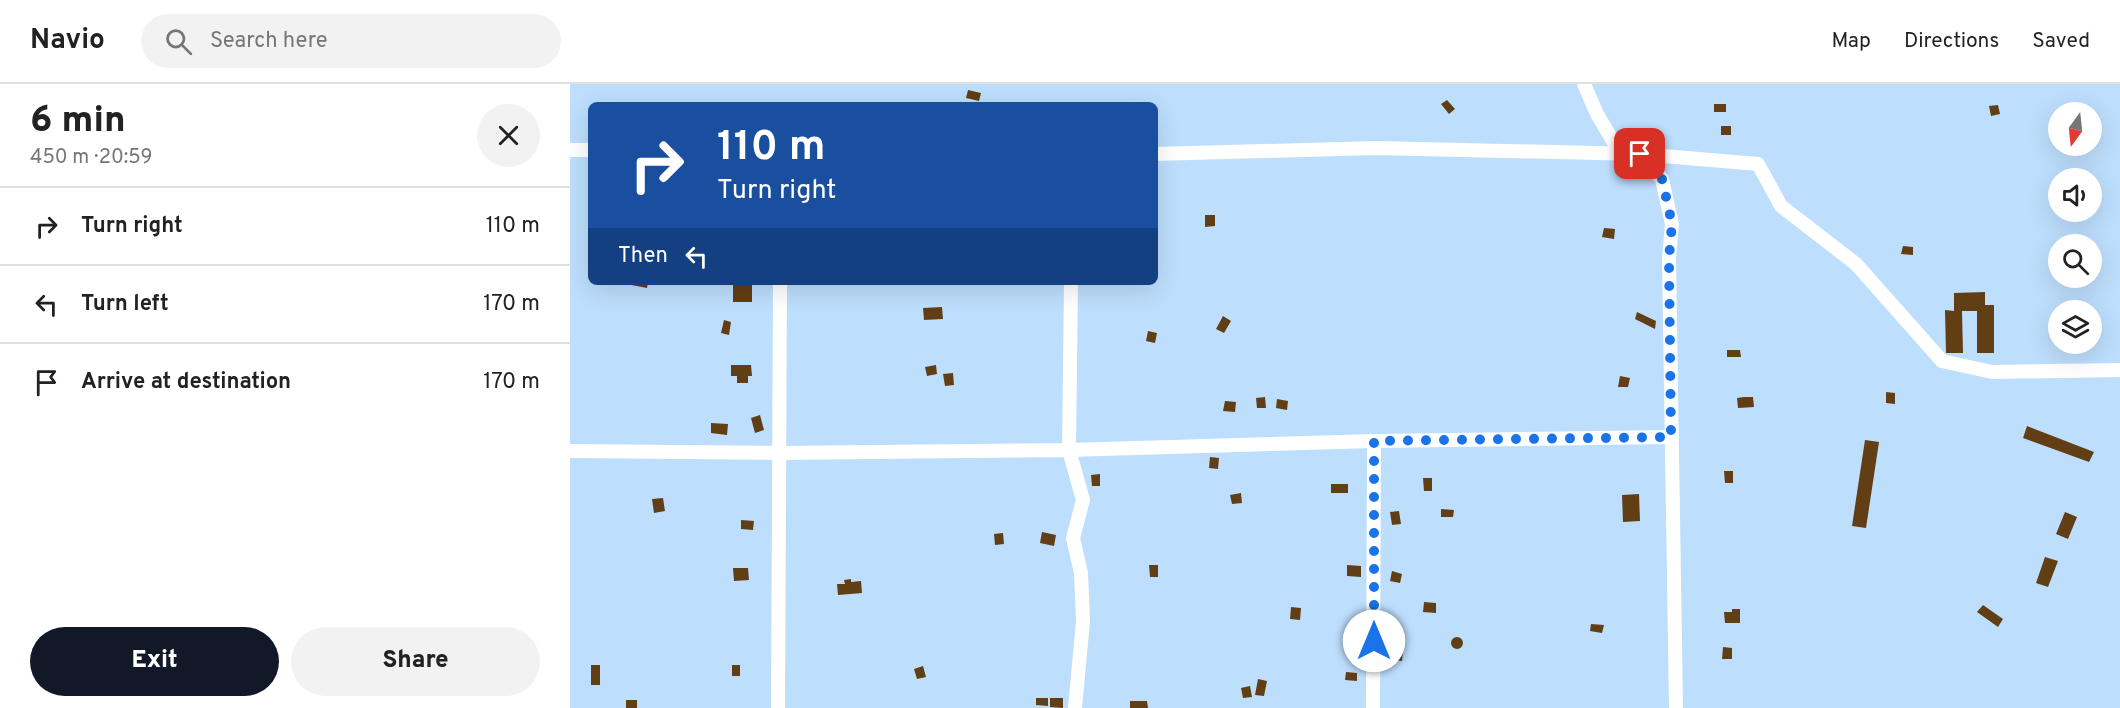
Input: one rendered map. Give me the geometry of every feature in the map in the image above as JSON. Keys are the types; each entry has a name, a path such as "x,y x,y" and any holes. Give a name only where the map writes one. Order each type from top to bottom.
{"street":[{"path":"1584,84 1596,114 1613,141 1640,154 1662,179 1672,224 1669,258 1676,708"},
{"path":"1158,154 1376,148 1640,154 1758,164 1781,206 1856,264 1942,361 1992,372 2120,370"},
{"path":"570,150 588,150"},
{"path":"778,708 780,285"},
{"path":"1071,285 1069,450 1083,500 1073,538 1081,573 1083,621 1075,708"},
{"path":"570,451 778,453 1069,450 1374,441 1671,437"},
{"path":"1373,708 1374,441"}],"building":[{"path":"968,90 981,93 979,101 966,98"},
{"path":"1447,100 1455,109 1449,114 1441,104"},
{"path":"1714,104 1726,104 1726,112 1714,112"},
{"path":"1998,105 2000,114 1991,116 1989,106"},
{"path":"1721,126 1731,126 1731,135 1721,135"},
{"path":"1205,215 1215,215 1215,226 1205,227"},
{"path":"1604,228 1615,229 1614,239 1602,237"},
{"path":"1903,246 1913,247 1913,255 1901,254"},
{"path":"632,285 648,285 647,288"},
{"path":"733,285 752,285 752,302 733,302"},
{"path":"1985,292 1985,305 1994,305 1994,353 1977,353 1977,311 1962,311 1963,353 1946,353 1945,310 1954,311 1954,293"},
{"path":"942,307 943,319 924,320 923,308"},
{"path":"1637,312 1656,321 1655,329 1635,319"},
{"path":"1223,316 1231,321 1224,333 1216,329"},
{"path":"724,320 731,322 729,335 721,333"},
{"path":"1148,331 1157,333 1155,343 1146,341"},
{"path":"1727,350 1740,350 1741,357 1727,357"},
{"path":"731,365 751,365 752,376 748,376 748,383 737,383 737,376 731,376"},
{"path":"936,365 937,374 927,376 925,367"},
{"path":"953,373 954,385 945,386 943,374"},
{"path":"1620,376 1630,378 1628,387 1618,387"},
{"path":"1886,392 1895,393 1895,404 1886,403"},
{"path":"1265,397 1266,408 1257,408 1256,398"},
{"path":"1753,397 1754,407 1738,408 1737,398"},
{"path":"1277,399 1288,401 1287,410 1276,408"},
{"path":"1225,401 1236,402 1235,412 1223,411"},
{"path":"760,415 764,430 755,433 751,418"},
{"path":"711,423 728,424 727,435 711,433"},
{"path":"2027,426 2094,452 2089,462 2023,438"},
{"path":"1865,440 1879,442 1866,528 1852,526"},
{"path":"1210,457 1219,458 1218,469 1209,468"},
{"path":"1724,471 1733,471 1733,483 1725,483"},
{"path":"1100,474 1100,486 1092,486 1091,475"},
{"path":"1423,478 1432,478 1432,491 1424,491"},
{"path":"1331,484 1348,484 1348,493 1331,493"},
{"path":"1241,493 1242,503 1232,504 1230,495"},
{"path":"1639,494 1640,521 1623,522 1622,495"},
{"path":"663,498 665,511 654,513 652,499"},
{"path":"1441,509 1454,510 1453,517 1441,517"},
{"path":"1399,511 1401,524 1392,525 1390,512"},
{"path":"2065,512 2077,517 2068,539 2056,534"},
{"path":"741,520 754,521 753,530 741,529"},
{"path":"1042,532 1056,535 1054,546 1040,543"},
{"path":"1003,533 1004,544 995,545 994,534"},
{"path":"2045,557 2058,561 2048,587 2036,583"},
{"path":"1149,565 1158,565 1158,577 1150,577"},
{"path":"1347,565 1361,566 1361,577 1347,576"},
{"path":"733,568 748,568 749,580 734,581"},
{"path":"1392,571 1402,574 1400,583 1390,581"},
{"path":"851,579 851,582 861,581 862,593 838,595 837,584 845,584 844,580"},
{"path":"1424,602 1436,603 1436,613 1423,612"},
{"path":"1983,605 2003,619 1998,627 1977,612"},
{"path":"1291,607 1301,608 1300,620 1290,619"},
{"path":"1732,609 1740,609 1740,623 1725,623 1724,612 1732,612"},
{"path":"1591,624 1604,625 1602,633 1590,631"},
{"path":"1459,637 1462,638 1462,648 1455,649 1452,648 1451,641 1452,638"},
{"path":"1723,647 1732,648 1732,659 1722,659"},
{"path":"1389,649 1403,650 1402,661 1388,659"},
{"path":"591,665 600,665 600,685 591,685"},
{"path":"732,665 740,665 740,676 732,676"},
{"path":"923,666 926,677 917,679 914,669"},
{"path":"1346,672 1357,673 1357,681 1345,680"},
{"path":"1258,679 1267,681 1264,696 1255,695"},
{"path":"1250,686 1252,697 1243,698 1241,688"},
{"path":"1036,698 1048,698 1048,706 1036,705"},
{"path":"1050,698 1063,698 1063,708 1050,707"},
{"path":"626,700 637,700 637,708 626,708"},
{"path":"1130,701 1147,701 1148,708 1130,708"}],"route":[{"path":"1374,641 1374,441 1671,437 1669,258 1672,224 1662,179 1640,154"}]}
